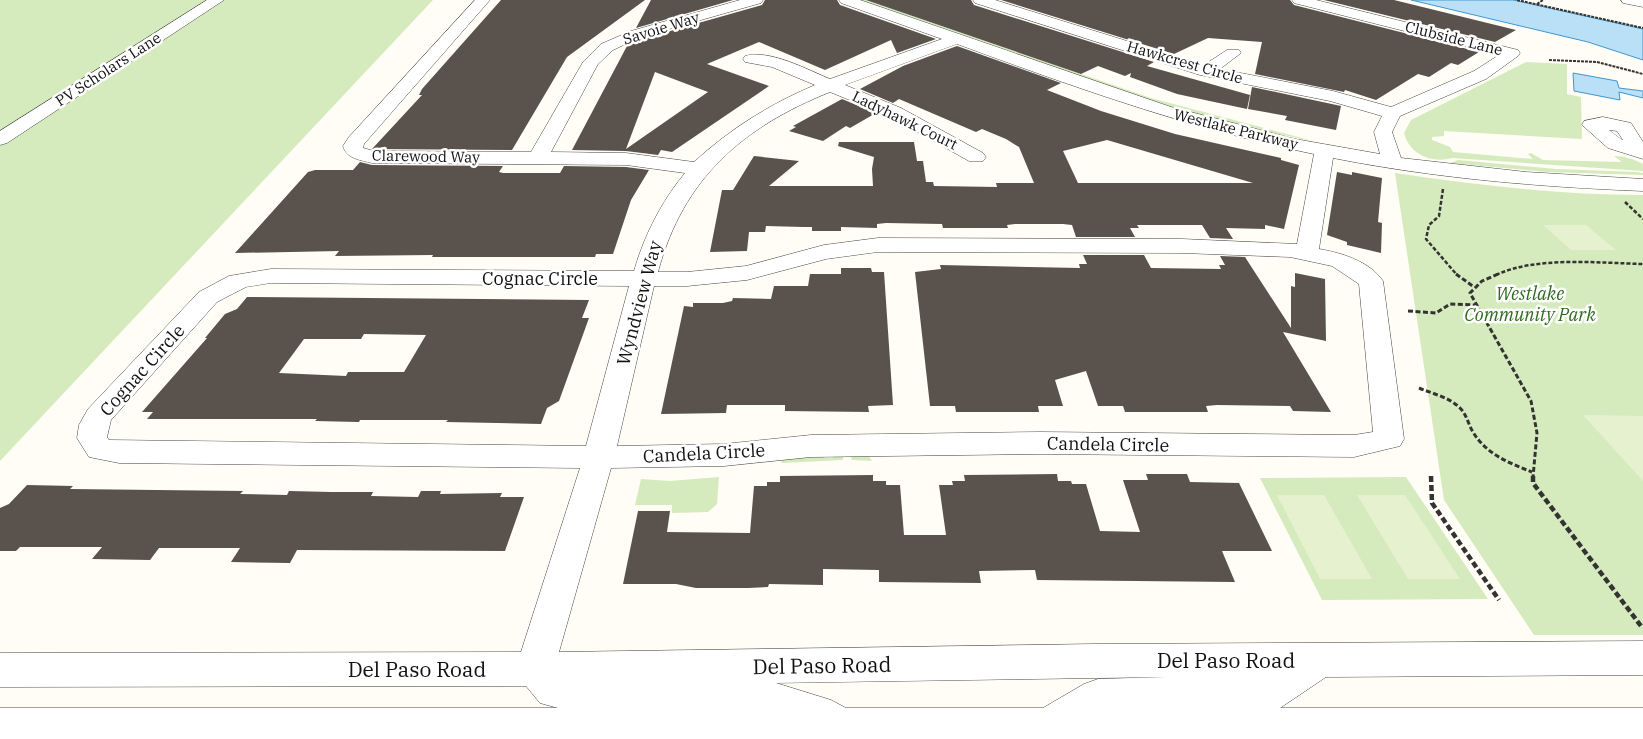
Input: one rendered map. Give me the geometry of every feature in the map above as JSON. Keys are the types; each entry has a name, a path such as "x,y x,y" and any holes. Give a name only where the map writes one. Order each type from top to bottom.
{"street":[{"name":"PV Scholars Lane","path":"0,139 217,0"},
{"name":"Clarewood Way","path":"483,0 356,141 353,146 354,151 372,157 626,159 698,169"},
{"name":"Savoie Way","path":"538,158 591,62 607,47 636,34 756,0"},
{"name":"Westlake Parkway","path":"846,0 1171,113 1222,127 1393,164 1515,178 1643,185"},
{"name":"Hawkcrest Circle","path":"980,0 1206,71 1333,96 1392,113"},
{"name":"Clubside Lane","path":"1299,0 1512,53 1480,75 1392,113"},
{"path":"1628,0 1643,3"},
{"name":"Wyndview Way","path":"535,669 550,610 598,457 643,279 658,234 681,190 698,169 739,134 768,116 832,86 957,39"},
{"path":"1206,71 1233,53"},
{"name":"Ladyhawk Court","path":"751,59 776,63 895,112 976,157"},
{"path":"1392,113 1383,132 1393,164"},
{"path":"1307,253 1324,150"},
{"name":"Candela Circle","path":"598,457 724,455 811,446 1040,443 1354,446 1388,439 1371,282 1340,260 1290,250 1182,246 878,244 824,252 747,273 687,279 643,279"},
{"name":"Cognac Circle","path":"598,457 120,452 100,448 92,438 98,416 208,297 219,289 239,280 271,276 643,279"},
{"name":"Del Paso Road","path":"0,670 535,669 1319,660 1642,642"},
{"path":"1049,726 1098,697 1272,693 1319,660"},
{"path":"535,669 554,690 765,697 853,727"},
{"path":"0,727 1643,727"}],"path":[{"path":"1518,0 1643,28"},
{"path":"1536,4 1542,0"},
{"path":"1549,60 1570,58 1595,61 1643,74"},
{"path":"1444,182 1439,216 1429,225 1426,239 1457,278 1474,287"},
{"path":"1620,198 1643,218"},
{"path":"1642,642 1533,483 1532,472 1537,448 1537,418 1531,401 1475,305 1470,293 1484,279 1510,268 1545,265 1643,264"},
{"path":"1408,311 1436,313 1450,304 1475,305"},
{"path":"1419,388 1456,404 1468,417 1471,429 1494,456 1509,464 1532,472"},
{"path":"1430,476 1432,503 1499,600"}],"green space":[{"path":"0,0 433,0 0,461"},
{"path":"859,0 866,0 1151,98 1317,142 1259,130 1167,106"},
{"path":"1526,62 1567,64 1567,94 1581,97 1582,139 1444,131 1444,136 1432,137 1432,140 1450,147 1453,152 1533,159 1528,154 1531,153 1543,160 1622,162 1614,156 1621,157 1633,159 1643,164 1643,171 1452,158 1437,160 1422,156 1411,147 1404,133 1411,120"},
{"path":"1458,160 1556,169 1636,172 1643,173 1643,175 1547,172 1450,163"},
{"name":"Westlake Community Park","path":"1395,173 1519,188 1612,195 1643,195 1643,635 1534,635 1444,500"},
{"path":"1543,225 1586,225 1616,250 1571,250"},
{"path":"1583,415 1643,416 1643,481"},
{"path":"823,455 824,458 833,458 833,455 868,455 872,461 852,460 851,457 843,456 843,460 781,463 784,457"},
{"path":"719,477 717,504 708,512 672,513 672,505 635,505 641,479 670,481"},
{"path":"1406,477 1488,599 1322,600 1260,478"},
{"path":"1277,495 1324,495 1372,579 1320,579"},
{"path":"1357,495 1405,495 1460,579 1408,579"}],"water":[{"path":"1411,0 1513,0 1643,29 1643,60 1588,42"},
{"path":"1573,73 1617,81 1619,88 1643,91 1643,98 1619,92 1620,100 1574,91"}],"building":[{"path":"501,0 645,0 567,57 512,150 372,149 422,95 419,95 422,89"},
{"path":"651,0 733,0 636,28"},
{"path":"765,0 837,0 840,5 936,39 897,53 891,40 825,70 759,42 707,64 769,86 672,152 661,150 658,155 626,151 572,150 627,46 642,39 762,5","holes":["655,72 708,92 626,149"]},
{"path":"866,0 971,0 974,5 1154,62 1147,66 1250,95 1247,109 1177,94 1130,77 1131,73 1125,76 1098,66 1081,74"},
{"path":"1001,0 1290,0 1294,5 1479,52 1458,65 1451,63 1429,77 1418,74 1376,100 1345,90 1344,92 1255,74 1262,42 1208,38 1174,54"},
{"path":"1324,0 1394,0 1516,30 1495,42"},
{"path":"957,46 1061,83 1047,90 1101,111 1175,134 1281,158 1281,160 1299,165 1284,229 1265,225 1265,229 1226,228 1233,239 1210,238 1202,225 1137,225 1139,228 1130,228 1135,237 1076,237 1072,225 1063,224 1015,224 1007,225 1008,228 943,228 942,224 886,223 877,224 877,228 841,227 841,231 812,231 812,227 766,226 765,232 749,232 747,251 710,252 722,190 733,190 754,156 799,161 769,186 873,186 872,169 874,157 838,146 839,142 914,142 917,161 923,161 926,182 933,182 934,186 997,187 996,183 1034,183 1019,147 1006,139 982,129 976,132 899,99 893,103 860,89 903,66","holes":["1107,140 1253,183 1078,183 1063,151"]},
{"path":"1252,87 1341,106 1336,130 1285,120 1287,116 1248,109"},
{"path":"842,99 876,113 850,128 846,126 823,141 789,131 796,127 793,126"},
{"path":"360,162 372,165 503,166 499,172 503,173 560,173 564,166 626,167 649,170 631,200 613,254 596,254 595,257 432,257 433,255 335,256 339,251 235,253 308,172 315,170 353,170"},
{"path":"1337,172 1352,175 1352,172 1382,178 1378,222 1382,223 1381,253 1347,245 1347,242 1327,235"},
{"path":"1083,255 1144,255 1151,268 1221,269 1219,265 1225,265 1220,256 1245,257 1291,328 1291,286 1295,287 1295,273 1325,279 1326,341 1283,332 1331,412 1293,411 1290,406 1217,405 1206,406 1208,412 1125,412 1123,406 1098,406 1086,371 1055,380 1063,406 1038,406 1039,412 956,412 955,406 930,406 915,272 941,269 940,265 1080,268 1079,264 1087,264"},
{"path":"841,268 871,268 872,272 884,272 893,405 868,406 869,412 785,411 785,405 727,405 726,413 661,414 684,306 693,307 693,303 723,303 732,301 733,298 771,299 774,286 808,286 810,274 841,274"},
{"path":"247,297 589,300 582,318 589,318 559,401 547,408 541,424 446,422 448,420 360,420 359,422 315,421 317,419 147,419 153,412 142,412 207,338 205,338 225,314 237,309","holes":["364,334 426,335 404,372 348,372 346,376 279,373 304,339 361,339"]},
{"path":"1057,474 1058,481 1086,484 1100,531 1140,532 1123,480 1148,480 1146,474 1187,474 1190,482 1239,483 1272,551 1222,551 1235,582 1037,580 1035,570 979,571 981,583 879,582 879,570 823,569 823,585 769,584 768,587 696,588 676,584 623,584 638,511 670,511 667,532 750,533 754,486 767,486 767,482 780,482 780,476 873,475 873,481 886,481 886,485 900,485 904,535 946,535 939,485 953,485 952,481 965,481 964,475"},
{"path":"27,485 73,486 70,489 243,491 240,494 287,495 289,491 373,492 371,496 418,497 421,491 441,491 440,494 502,493 500,497 524,497 505,551 297,550 290,563 231,562 240,548 159,548 150,560 92,559 102,547 20,547 16,551 0,551 0,508 9,504"}]}
